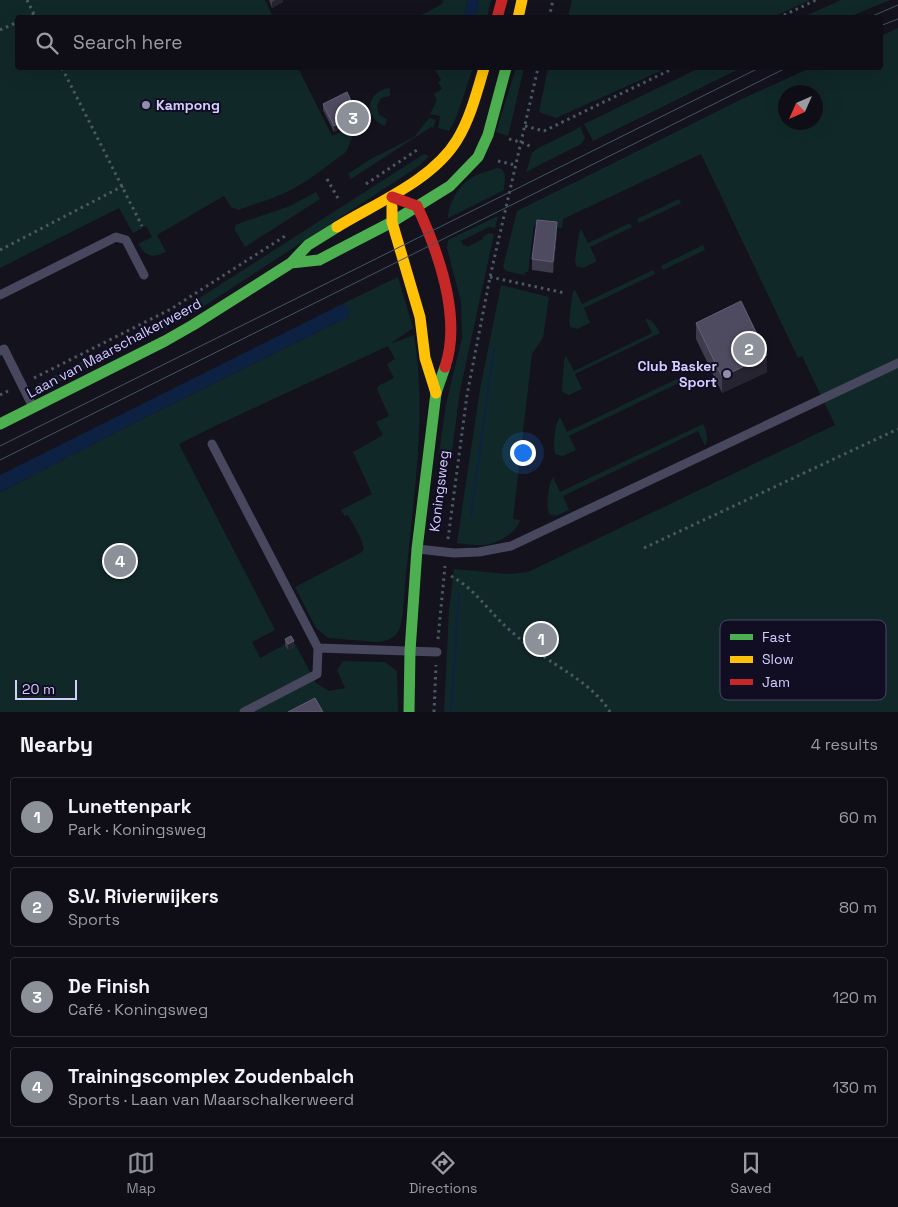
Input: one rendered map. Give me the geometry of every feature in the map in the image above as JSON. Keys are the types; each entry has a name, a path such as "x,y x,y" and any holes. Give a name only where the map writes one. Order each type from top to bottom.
{"main road":[{"path":"498,15 502,0"},
{"path":"519,15 522,0"},
{"path":"392,197 425,174 450,150 458,139 473,104 483,70"},
{"path":"392,197 418,206 450,186 464,173 478,157 496,109 506,70"},
{"name":"Koningsweg","path":"392,197 392,222 420,317 425,358 436,393"},
{"name":"Laan van Maarschalkerweerd","path":"0,424 165,341 290,263 308,245 368,208 392,197"},
{"name":"Koningsweg","path":"409,712 410,651 417,549 436,393 449,356 451,334 447,294 439,261 418,206"},
{"name":"Laan van Maarschalkerweerd","path":"290,263 319,260 392,222 418,206"}],"lane":[{"path":"0,295 116,237 126,240 144,275"},
{"path":"2,350 33,407"},
{"path":"417,549 454,553 479,552 511,546 898,362"},
{"path":"212,444 318,648 317,674 244,712"},
{"path":"318,648 437,652"}],"path":[{"path":"27,0 34,15"},
{"path":"550,15 553,0"},
{"path":"784,15 816,0"},
{"path":"0,30 15,23"},
{"path":"63,70 142,226"},
{"name":"Koningsweg","path":"434,712 446,552 467,395 490,277 538,70"},
{"path":"525,126 544,131 670,70"},
{"path":"363,185 420,148"},
{"path":"327,179 339,201"},
{"path":"0,250 123,186"},
{"path":"331,206 347,196"},
{"path":"0,395 171,309 291,232"},
{"path":"490,277 565,293"},
{"path":"644,548 898,429"},
{"path":"451,576 464,584 502,623 529,646 571,675 604,702 610,712"}],"green space":[{"name":"Kampong","path":"0,0 265,0 272,15 15,15 15,70 299,70 332,136 352,126 352,138 346,152 308,180 273,198 238,210 231,207 224,196 157,235 166,252 152,256 145,253 138,244 152,237 146,226 133,233 119,208 0,268"},
{"path":"443,0 468,0 464,15 422,15 442,4"},
{"path":"479,0 491,0 487,15 476,15"},
{"path":"572,0 810,0 777,15 568,15"},
{"path":"841,0 890,0 854,15 807,15"},
{"path":"898,28 898,712 444,712 449,611 454,569 509,574 528,572 835,425 802,356 798,358 701,154 563,219 562,228 534,225 528,272 525,272 525,275 506,271 503,267 517,211 742,99 806,70 883,70 883,35"},
{"path":"435,70 472,70 456,118 449,131 438,128 440,116 430,114 437,100 434,94 442,89 438,82 441,80"},
{"path":"515,70 524,70 508,136 496,132"},
{"path":"548,70 663,70 556,118 539,112"},
{"path":"695,70 737,70 593,141 584,124"},
{"path":"390,88 390,96 381,98 377,105 379,115 387,119 385,126 373,117 370,105 376,94"},
{"path":"429,118 436,120 433,128 431,127 351,179 348,174 369,160 414,137"},
{"path":"580,126 585,138 581,144 526,172 532,153"},
{"path":"424,154 429,156 419,166 189,316 47,388 36,385 179,311"},
{"path":"497,168 502,169 505,175 504,190 448,218 452,201 462,185 474,176"},
{"path":"316,192 320,199 245,247 235,230 235,226 290,206"},
{"path":"679,199 681,203 639,223 637,219"},
{"path":"498,216 495,228 489,227 461,241 467,247 483,239 482,237 489,233 494,234 460,391 451,459 445,458 439,454 446,404 462,338 461,302 447,248 448,240"},
{"path":"630,223 632,227 590,247 597,261 583,268 576,266 575,260 581,229 588,243"},
{"path":"703,245 705,250 663,270 661,266"},
{"path":"653,270 655,274 584,308 590,323 577,329 570,327 573,291 575,290 582,304"},
{"path":"398,277 413,328 390,344 414,335 418,369 419,439 403,612 401,624 394,636 385,641 378,642 328,638 316,628 295,587 362,552 364,548 348,515 345,516 341,510 372,494 353,452 383,435 376,422 389,416 377,389 378,386 394,378 387,364 395,359 388,346 179,444 275,630 252,642 260,658 293,640 316,683 329,691 345,688 337,670 343,661 385,662 397,671 398,712 0,712 0,492 348,317 349,309 342,304"},
{"path":"501,285 549,297 543,338 532,354 513,519 520,520 511,533 496,542 482,545 457,543 480,389"},
{"path":"645,318 656,326 660,333 575,374 582,389 569,395 562,392 564,360 566,356 574,371 652,333"},
{"path":"681,377 683,381 569,436 576,450 563,456 555,454 554,435 560,417 567,432"},
{"path":"703,424 707,438 705,446 698,431 563,496 569,510 556,516 549,514 548,496 553,477 560,492"}],"water":[{"path":"468,0 479,0 476,15 464,15"},
{"path":"342,304 350,309 348,317 0,492 0,475"},
{"path":"493,347 495,347 472,516 470,516"},
{"path":"458,594 460,594 452,712 450,712"}],"building":[{"path":"347,92 357,114 334,126 323,104"},
{"path":"537,220 557,222 553,262 532,259"},
{"path":"741,301 767,355 722,377 696,323"},
{"path":"291,636 294,641 288,644 285,639"},
{"path":"315,698 323,712 288,712"}],"tram line":[{"path":"875,15 898,5"},
{"path":"883,25 898,19"},
{"path":"0,446 755,70"},
{"path":"0,460 782,70"}],"traffic: fast":[{"path":"291,263 319,260 392,222 450,186 478,157 488,135 505,70"},
{"path":"0,424 193,325 291,263 308,245 337,227"},
{"path":"409,712 410,651 417,549 436,393 445,367"}],"traffic: slow":[{"path":"519,15 522,0"},
{"path":"337,227 403,190 434,167 447,154 466,123 483,70"},
{"path":"392,207 392,222 420,317 425,358 436,393"}],"traffic: jam":[{"path":"498,15 502,0"},
{"path":"392,197 417,206 440,264 449,306 451,328 450,348 445,367"}],"place":[{"name":"Kampong","path":"146,105"},
{"name":"De Finish","path":"353,118"},
{"name":"S.V. Rivierwijkers","path":"749,349"},
{"name":"Club Basker Sport","path":"727,374"},
{"name":"Trainingscomplex Zoudenbalch","path":"120,561"},
{"name":"Lunettenpark","path":"541,639"}]}
